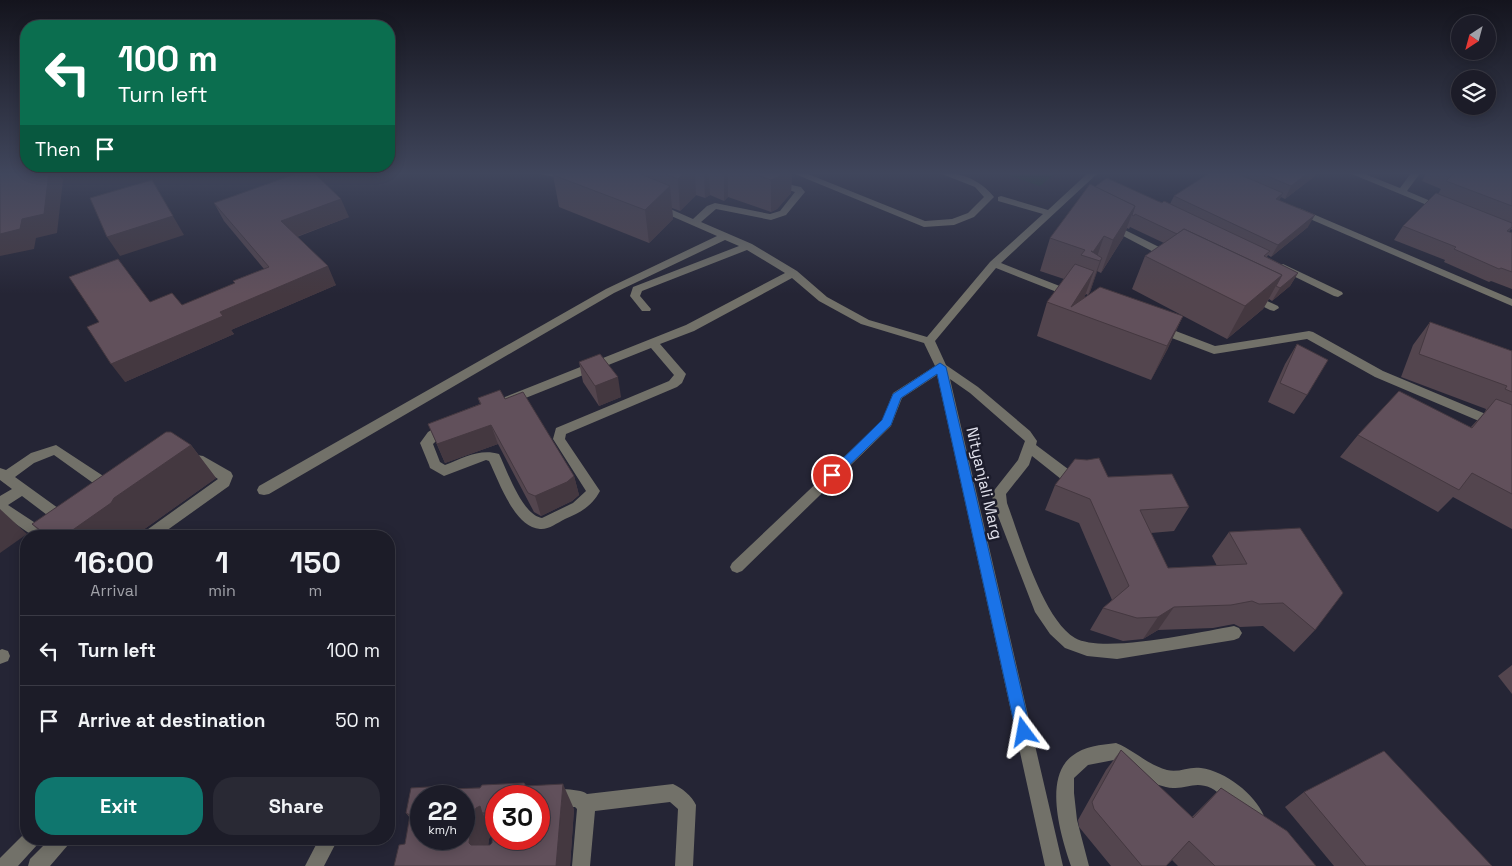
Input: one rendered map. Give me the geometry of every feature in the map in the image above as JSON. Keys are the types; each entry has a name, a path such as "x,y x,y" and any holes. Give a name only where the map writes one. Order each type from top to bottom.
{"street":[{"path":"671,212 748,246 793,273 823,299 865,322 929,341 994,264 1050,213"},
{"path":"694,223 705,212"},
{"path":"745,212 771,218 783,212"},
{"path":"895,212 924,224 954,222 974,212"},
{"path":"1302,212 1512,303"},
{"path":"1103,222 1180,261"},
{"path":"264,490 610,291 725,236"},
{"path":"646,309 635,296 638,289 748,246"},
{"path":"994,264 1078,297"},
{"path":"1277,265 1338,294"},
{"path":"500,403 690,328 793,273"},
{"path":"1240,291 1274,308"},
{"path":"1150,326 1214,350 1309,335 1379,374 1512,430"},
{"name":"Nityanjali Marg","path":"929,341 940,367 1054,866"},
{"path":"454,421 432,435 426,443 435,465 444,471 485,455 494,457 522,512 530,521 542,524 578,508 587,501 592,491 559,439 560,431 673,384 678,380 680,374 654,342"},
{"path":"737,567 887,422 897,396 940,367 974,390 1026,434 1031,441 1024,462 999,493 1000,503 1040,607 1054,629 1070,643 1087,649 1117,652 1234,633"},
{"path":"1030,447 1071,479"},
{"path":"66,522 3,475 30,458 43,452 56,450 112,490"},
{"path":"157,530 219,486 226,476 198,459 190,458 181,462"},
{"path":"22,489 0,505 35,530"},
{"path":"1080,866 1074,852 1066,804 1065,776 1074,765 1089,756 1116,751 1147,770 1173,781 1193,776 1212,780 1237,795 1269,831"},
{"path":"584,803 673,794 687,805 684,866"},
{"path":"550,799 578,798 584,803 586,809 581,866"},
{"path":"5,866 25,845"},
{"path":"37,866 56,845"},
{"path":"314,866 326,845"}],"building":[{"path":"0,212 44,212 22,219 20,229 0,234"},
{"path":"96,212 171,212 173,216 107,237"},
{"path":"222,212 304,212 281,221 328,266 220,312 223,316 111,364 87,327 99,322 69,277 118,259 150,302 172,293 182,305 235,283 233,281 269,267"},
{"path":"1069,212 1131,212 1113,240 1104,236 1093,252 1091,251 1102,258 1100,261 1081,255 1085,250 1050,238"},
{"path":"1133,212 1188,212 1270,251 1264,256 1298,273 1280,288 1276,286 1282,275 1184,229 1177,234 1135,214 1134,216 1132,215"},
{"path":"1209,212 1309,212 1315,215 1278,245"},
{"path":"1417,212 1485,212 1512,223 1512,227 1507,231 1512,233 1512,272 1499,269 1454,249 1456,247 1403,226"},
{"path":"1184,229 1282,275 1245,306 1145,256"},
{"path":"1075,264 1094,271 1071,307 1100,287 1183,316 1167,346 1047,302"},
{"path":"1430,322 1512,351 1512,392 1505,389 1507,386 1419,354"},
{"path":"1297,344 1328,360 1307,395 1280,383"},
{"path":"600,354 618,377 595,386 579,362"},
{"path":"500,390 505,399 523,392 574,476 567,482 535,496 528,493 491,425 437,444 428,424 481,404 478,398"},
{"path":"1399,391 1472,428 1496,399 1512,405 1512,494 1472,473 1459,490 1358,435"},
{"path":"166,432 171,432 191,445 114,498 111,503 73,530 40,530 32,524"},
{"path":"1099,458 1108,477 1172,474 1189,507 1140,510 1168,568 1247,564 1229,532 1300,528 1343,593 1315,630 1283,603 1259,604 1252,601 1231,605 1174,607 1158,617 1137,618 1103,608 1129,586 1090,499 1055,485 1075,459"},
{"path":"1121,750 1193,818 1221,788 1287,831 1316,866 1215,866 1189,841 1166,866 1142,866 1094,809 1092,802"},
{"path":"1384,751 1492,866 1366,866 1304,792"},
{"path":"524,783 525,785 485,785 485,813 482,813 480,806 475,810 475,788 480,788 482,785"},
{"path":"563,784 556,866 394,866 399,845 405,844 410,815 410,850 475,850 475,845 485,845 485,850 550,850 550,785 544,785"},
{"path":"410,793 410,815 406,813"}],"route":[{"path":"832,475 887,422 897,396 940,367 1024,732"}]}
